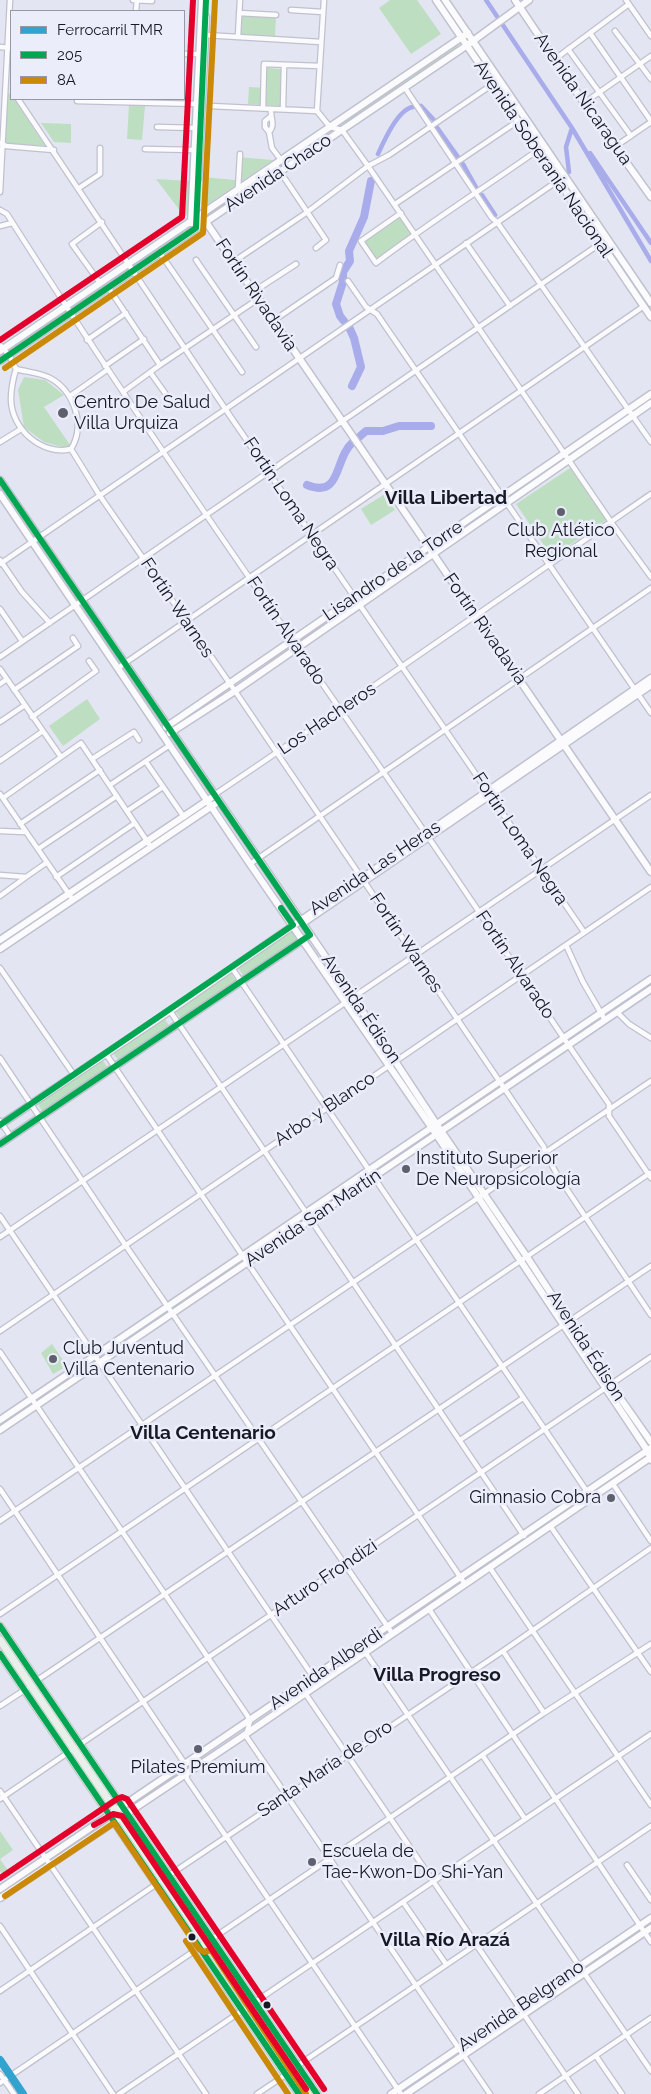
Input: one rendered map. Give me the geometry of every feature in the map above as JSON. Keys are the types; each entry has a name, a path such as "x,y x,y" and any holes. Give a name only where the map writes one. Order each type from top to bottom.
{"main road":[{"name":"Avenida Soberanía Nacional","path":"436,0 472,41 651,303"},
{"name":"Avenida Soberanía Nacional","path":"445,0 465,35 466,46 651,317"},
{"name":"Avenida Nicaragua","path":"515,0 584,103 651,197"},
{"name":"Avenida Chaco","path":"0,361 405,88 529,0"},
{"path":"202,54 205,35 204,1"},
{"path":"193,230 204,1"},
{"name":"Avenida Chaco","path":"1,348 194,220 465,35"},
{"path":"194,220 195,150 199,104"},
{"name":"Fortín Rivadavia","path":"194,220 206,222 651,872"},
{"name":"Lisandro de la Torre","path":"170,729 235,691 433,553 505,499 630,413 651,394"},
{"name":"Lisandro de la Torre","path":"630,413 651,403"},
{"name":"Avenida Édison","path":"0,480 396,1061 436,1130"},
{"name":"Avenida Édison","path":"0,494 250,864 481,1196 521,1261 566,1322"},
{"name":"Lisandro de la Torre","path":"163,734 229,684 354,597 428,547 505,499"},
{"name":"Avenida Las Heras","path":"1,1123 106,1054 563,743 636,692 651,678"},
{"name":"Avenida Las Heras","path":"636,692 651,685"},
{"name":"Los Hacheros","path":"0,948 188,822 210,803 214,795"},
{"path":"210,803 219,802"},
{"name":"Los Hacheros","path":"0,940 184,816 210,803"},
{"name":"Avenida Las Heras","path":"0,1144 310,935"},
{"name":"Avenida San Martín","path":"0,1430 99,1362 242,1256 374,1177 500,1081 651,979"},
{"name":"Avenida San Martín","path":"0,1420 95,1356 247,1263 369,1170 504,1088 651,989"},
{"name":"Avenida Édison","path":"481,1196 527,1257 566,1322 649,1449 651,1458"},
{"name":"Avenida Édison","path":"608,1387 651,1442"},
{"name":"Avenida Alberdi","path":"0,1889 649,1449"},
{"name":"Avenida Alberdi","path":"0,1898 306,1693 651,1458"},
{"path":"0,1626 73,1749 116,1811 118,1820 163,1880 212,1938 256,2002 292,2070 299,2094"},
{"path":"0,1640 34,1683"},
{"path":"0,1654 24,1690 73,1749"},
{"path":"116,1811 127,1813 163,1880 203,1945 308,2094"},
{"name":"Avenida Belgrano","path":"391,2094 399,2092 458,2048 651,1918"},
{"name":"Avenida Belgrano","path":"406,2094 651,1928"},
{"path":"292,2070 317,2094"}],"street":[{"path":"0,192 1,143 9,48 10,0"},
{"path":"135,0 152,1"},
{"path":"238,36 240,0"},
{"path":"324,0 317,111 330,127 342,130 368,166 567,456 610,522 651,577"},
{"path":"555,59 628,2 649,28 651,36"},
{"path":"291,10 323,12"},
{"path":"239,13 276,15"},
{"path":"615,31 651,79"},
{"path":"590,33 651,121 616,146"},
{"path":"205,35 321,42"},
{"path":"0,47 9,48"},
{"path":"568,50 631,136"},
{"path":"185,54 202,54"},
{"path":"584,103 651,56"},
{"path":"263,108 264,64 320,66"},
{"path":"283,109 284,65"},
{"path":"6,81 10,87"},
{"path":"233,262 306,213 368,166 493,84"},
{"path":"405,88 492,218 497,222 651,442"},
{"name":"Fortín Loma Negra","path":"19,100 130,263 226,410 404,667 540,871 584,932"},
{"path":"77,101 171,101 199,104"},
{"path":"210,106 317,111"},
{"path":"271,109 270,117 273,128 269,132 272,148 281,160"},
{"path":"395,204 518,121"},
{"path":"157,127 196,128"},
{"path":"1,143 6,146 54,150"},
{"path":"79,188 100,174 100,148"},
{"path":"145,149 195,150"},
{"path":"401,213 360,241 376,263 463,200 476,194 538,150"},
{"path":"238,189 240,154"},
{"path":"275,164 306,213 326,240 316,248"},
{"path":"50,622 22,592 1,562 164,453 558,180"},
{"name":"Fortín Alvarado","path":"0,210 6,214 69,314 479,912 562,1038 609,1104 609,1116 650,1175"},
{"path":"100,283 72,244 102,222"},
{"path":"0,226 12,223"},
{"path":"0,657 416,372 600,243"},
{"path":"466,244 510,306"},
{"path":"160,253 242,372"},
{"path":"196,260 256,347"},
{"path":"253,292 296,264"},
{"path":"273,321 336,278 340,265"},
{"path":"348,282 366,307 377,314 651,714"},
{"path":"108,287 160,365"},
{"path":"123,392 258,299"},
{"path":"118,668 644,306"},
{"path":"87,340 126,313"},
{"path":"70,396 144,339"},
{"path":"1,348 9,355 16,369 11,400 14,417 21,429 38,444 55,450 71,449 75,443 77,421 70,396 52,379 16,369"},
{"path":"150,372 170,400"},
{"path":"0,442 21,429"},
{"name":"Fortín Warnes","path":"71,449 100,496 500,1081 544,1147 545,1153 584,1217 651,1315"},
{"name":"Los Hacheros","path":"214,795 341,711 548,564 651,494"},
{"path":"250,864 651,588"},
{"path":"0,609 22,641"},
{"path":"14,690 78,646 73,638"},
{"path":"32,717 96,671 89,661"},
{"path":"0,669 61,757"},
{"path":"0,684 7,679"},
{"path":"0,722 25,705"},
{"path":"0,760 43,731"},
{"path":"92,759 134,732 140,740"},
{"path":"73,900 1,796 81,743 151,847"},
{"path":"110,785 170,745"},
{"path":"146,762 188,822"},
{"path":"20,824 100,770"},
{"path":"128,811 163,787"},
{"path":"38,849 117,796"},
{"path":"0,1237 651,796"},
{"path":"56,876 135,823"},
{"path":"0,831 26,832"},
{"path":"0,896 46,862"},
{"path":"0,875 26,877"},
{"name":"Arbo y Blanco","path":"0,1331 651,887"},
{"path":"566,945 604,1020"},
{"path":"232,967 502,1365 543,1429 592,1498"},
{"path":"0,968 74,1075"},
{"path":"170,1010 220,1088 528,1542"},
{"path":"617,1012 629,1024 651,1038"},
{"path":"106,1054 157,1132 465,1584"},
{"path":"0,1058 126,1246 392,1633"},
{"path":"0,1521 651,1081"},
{"path":"1,1123 11,1137"},
{"path":"0,1614 584,1217 650,1175"},
{"path":"0,1216 269,1615 318,1684"},
{"path":"0,1706 651,1266"},
{"path":"0,1352 250,1720 249,1731 246,1736 490,2094"},
{"name":"Arturo Frondizi","path":"2,1798 543,1429 651,1358"},
{"path":"460,1440 523,1398"},
{"path":"613,1484 651,1541"},
{"path":"0,1489 143,1701 226,1838 399,2092"},
{"path":"551,1527 651,1672"},
{"name":"Santa María de Oro","path":"0,1991 651,1548"},
{"path":"490,1568 651,1805"},
{"path":"429,1609 651,1942"},
{"path":"2,2081 452,1778 544,1713 651,1644"},
{"path":"502,1651 544,1713"},
{"path":"365,1652 584,1973 628,2034 651,2071"},
{"path":"306,1693 578,2094"},
{"path":"119,2094 651,1734"},
{"path":"483,1756 525,1819"},
{"path":"0,1791 2,1798 46,1858 206,2094"},
{"path":"257,2094 651,1826"},
{"path":"627,1866 651,1900"},
{"path":"403,1902 446,1964"},
{"path":"0,1926 114,2094"},
{"path":"539,2094 651,2018"},
{"path":"596,2056 622,2094"},
{"path":"0,2074 2,2081 14,2094"}],"green space":[{"path":"390,0 417,0 441,34 411,54 379,8"},
{"path":"242,15 276,17 275,37 241,35"},
{"path":"457,45 459,48 347,125 345,121"},
{"path":"267,68 282,69 281,106 248,104 249,87 266,88"},
{"path":"8,93 10,94 10,100 15,100 45,146 4,143"},
{"path":"129,105 145,106 142,140 127,139"},
{"path":"41,123 71,124 71,143 54,142"},
{"path":"238,157 273,160 204,207 203,177 235,180"},
{"path":"156,179 190,181 189,215 184,216"},
{"path":"399,216 412,234 377,260 364,241"},
{"path":"24,377 45,380 64,395 44,407 70,445 66,448 44,442 24,427 18,390"},
{"name":"Club Atlético Regional","path":"570,468 606,520 552,557 516,504"},
{"path":"385,494 395,510 371,525 361,509"},
{"path":"87,699 100,719 63,746 49,726"},
{"path":"294,930 299,938 243,975 238,968"},
{"path":"231,973 236,981 181,1019 175,1011"},
{"path":"164,1018 168,1028 119,1061 112,1052"},
{"path":"99,1062 104,1062 107,1067 106,1072 47,1111 42,1111 39,1102"},
{"name":"Club Juventud Villa Centenario","path":"52,1344 67,1366 53,1374 41,1353"},
{"path":"0,1831 13,1850 0,1859"},
{"path":"0,1859 11,1875 5,1879 0,1871"}],"waterway":[{"path":"486,0 572,128 651,261"},
{"path":"421,106 434,120"},
{"path":"378,154 397,119 407,109 413,107"},
{"path":"436,126 458,157"},
{"path":"569,172 566,147 572,128"},
{"path":"590,153 651,243"},
{"path":"463,164 477,189"},
{"path":"344,321 336,304 343,282 343,272 350,261 349,251 364,217 371,181"},
{"path":"482,195 495,215"},
{"path":"349,327 354,338 361,367 352,386"},
{"path":"358,438 366,431 383,431 399,426 431,426"},
{"path":"307,485 318,488 326,487 332,482 346,450 352,443"}],"rail line":[{"name":"TMR","path":"0,2060 23,2094"}],"transit line":[{"path":"0,340 182,217 193,0"},
{"name":"205","path":"0,361 196,228 206,0"},
{"name":"8A","path":"5,368 203,233 215,0"},
{"name":"205","path":"0,480 310,935 0,1144"},
{"name":"205","path":"0,1125 293,925 281,908"},
{"name":"205","path":"0,1626 317,2094"},
{"name":"205","path":"0,1654 299,2094"},
{"path":"0,1878 117,1799 122,1797 127,1799 324,2089"},
{"path":"94,1825 113,1814 122,1816 306,2089"},
{"name":"8A","path":"5,1896 114,1823 199,1949 204,1952 211,1950 306,2094"},
{"name":"8A","path":"186,1941 288,2094"}],"place":[{"name":"Centro De Salud Villa Urquiza","path":"63,413"},
{"name":"Club Atlético Regional","path":"561,512"},
{"name":"Instituto Superior De Neuropsicología","path":"406,1169"},
{"name":"Club Juventud Villa Centenario","path":"53,1359"},
{"name":"Gimnasio Cobra","path":"611,1498"},
{"name":"Pilates Premium","path":"198,1749"},
{"name":"Escuela de Tae-Kwon-Do Shi-Yan","path":"312,1862"}],"district":[{"name":"Villa Libertad","path":"446,498"},
{"name":"Villa Centenario","path":"203,1433"},
{"name":"Villa Progreso","path":"437,1675"},
{"name":"Villa Río Arazá","path":"445,1940"}]}
